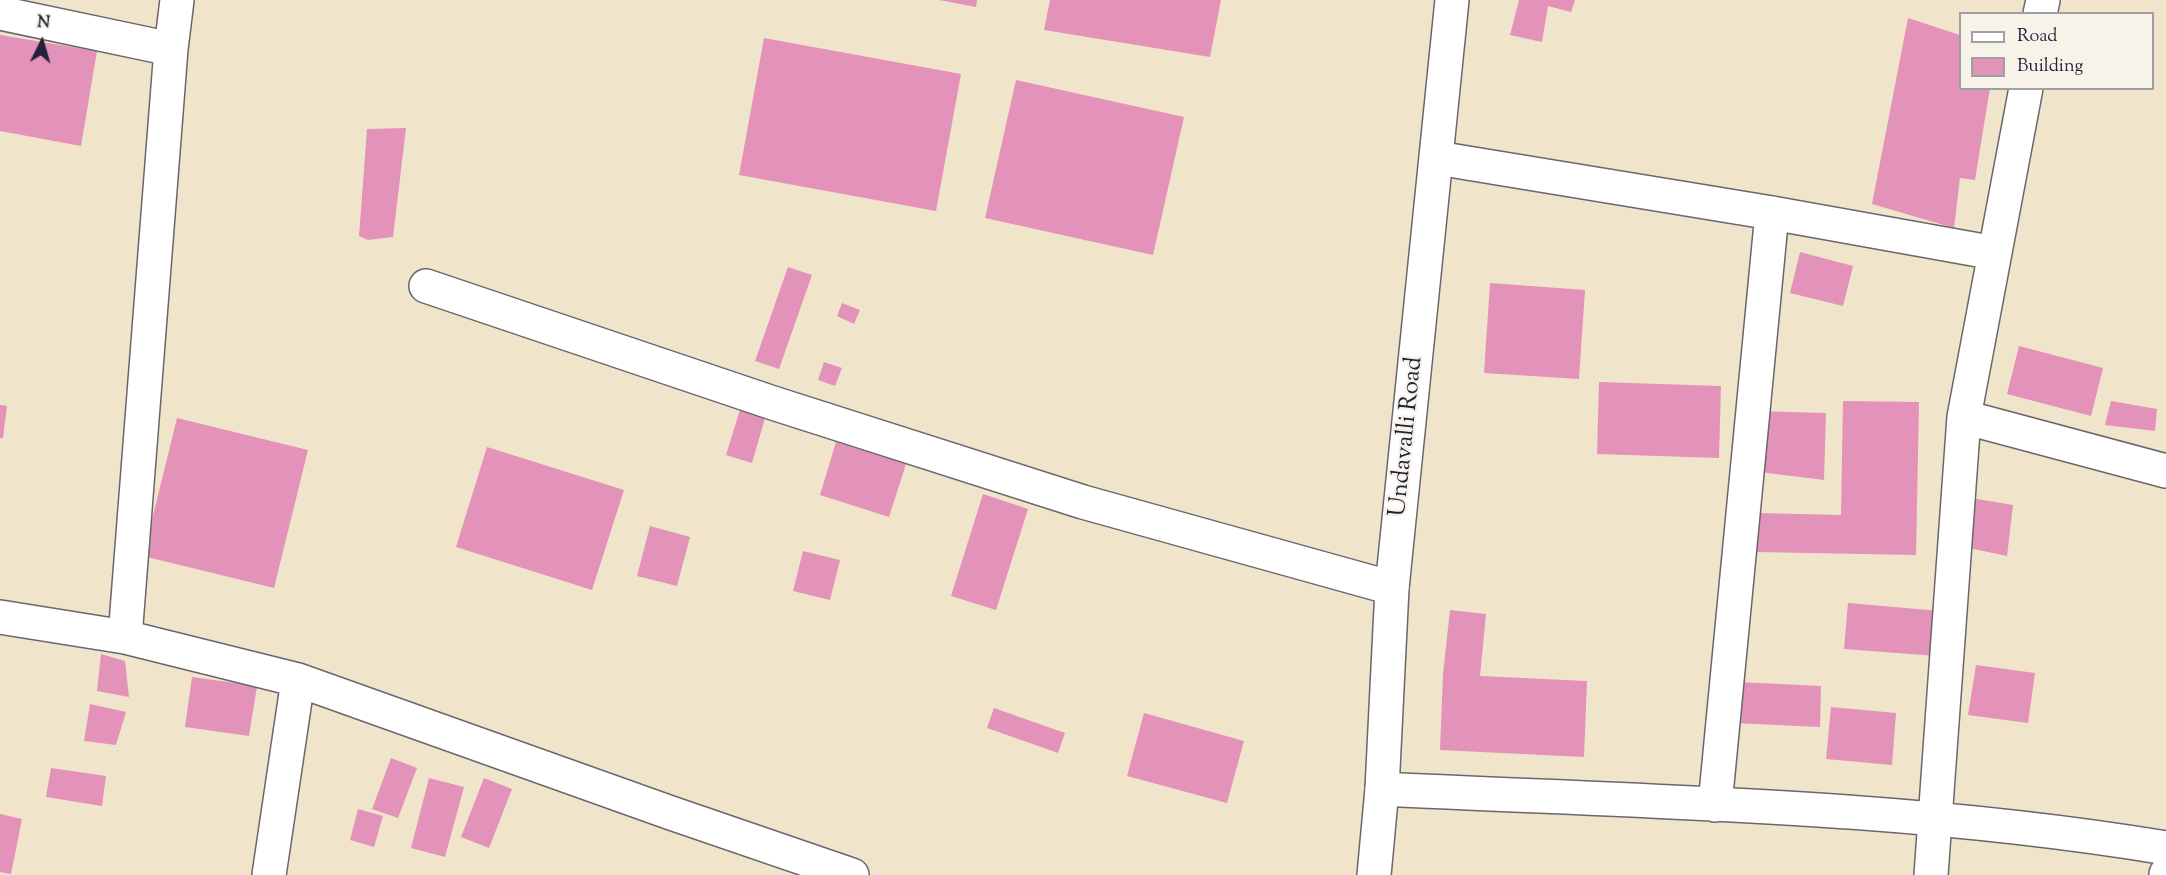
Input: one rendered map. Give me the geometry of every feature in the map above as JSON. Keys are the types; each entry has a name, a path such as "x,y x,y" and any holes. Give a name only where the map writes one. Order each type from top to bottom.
{"street":[{"path":"124,637 171,49 177,0"},
{"name":"Undavalli Road","path":"1374,875 1382,789 1392,588 1452,0"},
{"path":"0,14 171,49"},
{"path":"1931,875 1964,417 2026,90"},
{"path":"1437,158 1772,213 1995,253"},
{"path":"1715,805 1772,213"},
{"path":"426,286 773,402 1083,502 1392,588"},
{"path":"1964,417 2166,471"},
{"path":"0,617 124,637 298,680 852,875"},
{"path":"269,875 298,680"},
{"path":"1382,789 1828,809 1936,818 2106,838 2166,848"}],"building":[{"path":"939,0 977,0 976,7"},
{"path":"1050,0 1221,0 1210,57 1044,30"},
{"path":"1519,0 1575,0 1571,12 1548,6 1542,42 1510,35"},
{"path":"1908,18 1959,35 1959,90 1990,90 1975,180 1960,178 1954,228 1872,204"},
{"path":"0,35 97,51 81,146 0,131"},
{"path":"764,38 961,74 936,211 739,175"},
{"path":"1016,80 1184,117 1153,255 985,218"},
{"path":"406,128 393,237 368,240 359,236 367,129"},
{"path":"1800,252 1853,266 1843,306 1790,293"},
{"path":"788,267 812,275 779,369 755,361"},
{"path":"1490,283 1585,290 1579,379 1484,373"},
{"path":"842,303 860,310 854,324 837,316"},
{"path":"2019,346 2103,368 2091,416 2007,394"},
{"path":"824,362 842,368 835,386 818,380"},
{"path":"1599,382 1721,386 1719,458 1597,454"},
{"path":"743,400 768,408 752,463 726,455"},
{"path":"1843,401 1919,402 1916,555 1756,552 1757,513 1841,515"},
{"path":"2111,401 2157,409 2155,431 2105,425"},
{"path":"0,405 7,406 3,438 0,438"},
{"path":"1753,411 1826,413 1824,480 1759,472"},
{"path":"177,418 308,450 274,588 143,556"},
{"path":"836,442 906,464 889,517 820,495"},
{"path":"487,447 624,490 592,590 456,547"},
{"path":"983,494 1028,509 996,610 951,596"},
{"path":"1959,496 2013,505 2007,556 1969,548"},
{"path":"650,526 690,537 677,586 637,576"},
{"path":"803,551 840,560 830,600 793,591"},
{"path":"1848,603 1940,611 1937,656 1844,649"},
{"path":"1450,610 1486,614 1480,676 1587,681 1584,757 1440,750 1443,674"},
{"path":"101,654 125,661 129,697 97,691"},
{"path":"1976,665 2035,673 2028,723 1968,715"},
{"path":"192,677 257,686 249,736 185,727"},
{"path":"1738,682 1821,686 1820,727 1734,723"},
{"path":"90,704 126,712 116,745 84,741"},
{"path":"1831,707 1896,713 1892,765 1826,759"},
{"path":"994,708 1065,733 1058,753 987,728"},
{"path":"1144,713 1244,741 1227,803 1127,776"},
{"path":"391,758 417,768 398,818 372,809"},
{"path":"51,768 106,776 102,806 46,797"},
{"path":"429,778 464,787 445,857 411,848"},
{"path":"484,778 512,789 489,848 461,837"},
{"path":"358,809 383,816 374,847 350,840"},
{"path":"0,814 22,819 11,874 0,872"}]}
